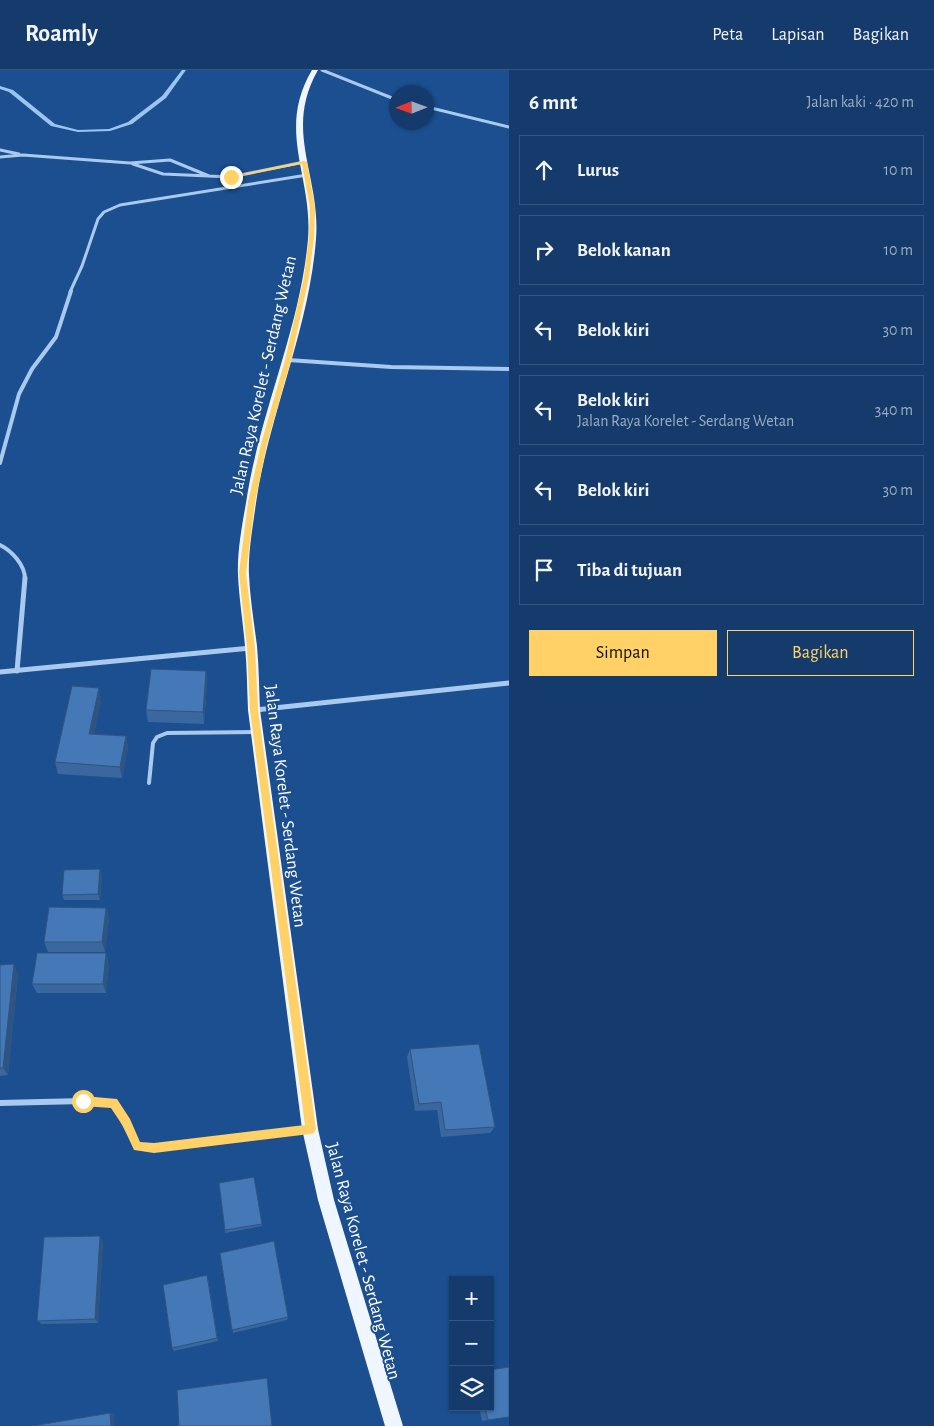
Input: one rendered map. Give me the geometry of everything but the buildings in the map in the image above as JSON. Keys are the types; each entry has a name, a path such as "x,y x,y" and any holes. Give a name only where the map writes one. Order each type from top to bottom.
{"main road":[{"name":"Jalan Raya Korelet - Serdang Wetan","path":"315,70 305,87 299,116 299,144 308,175 312,208 312,238 307,277 288,360 264,444 251,502 243,573 251,648 254,710 310,1129 326,1200 394,1426"}],"street":[{"path":"322,70 389,97"},
{"path":"434,109 509,127"},
{"path":"0,150 23,155 130,162 170,160 209,176"},
{"path":"0,157 23,155"},
{"path":"130,162 163,174 231,177 304,162"},
{"path":"0,463 19,394 32,369 59,331 72,286 82,266 98,219 104,212 120,205 308,175"},
{"path":"288,360 391,367 509,369"},
{"path":"0,545 12,552 20,563 25,575 17,671"},
{"path":"0,672 251,648"},
{"path":"254,710 509,683"},
{"path":"0,1103 83,1101 114,1103 137,1147 154,1148 310,1129"}],"lane":[{"path":"149,783 153,743 157,737 167,733 257,732"}],"waterway":[{"path":"0,87 11,91 53,125 78,131 110,130 130,123 164,97 184,70"}],"route":[{"path":"83,1101 114,1103 137,1147 154,1148 310,1129 254,710 251,648 243,573 251,502 264,444 288,360 307,277 312,238 312,208 308,175 304,162 231,177"}]}
